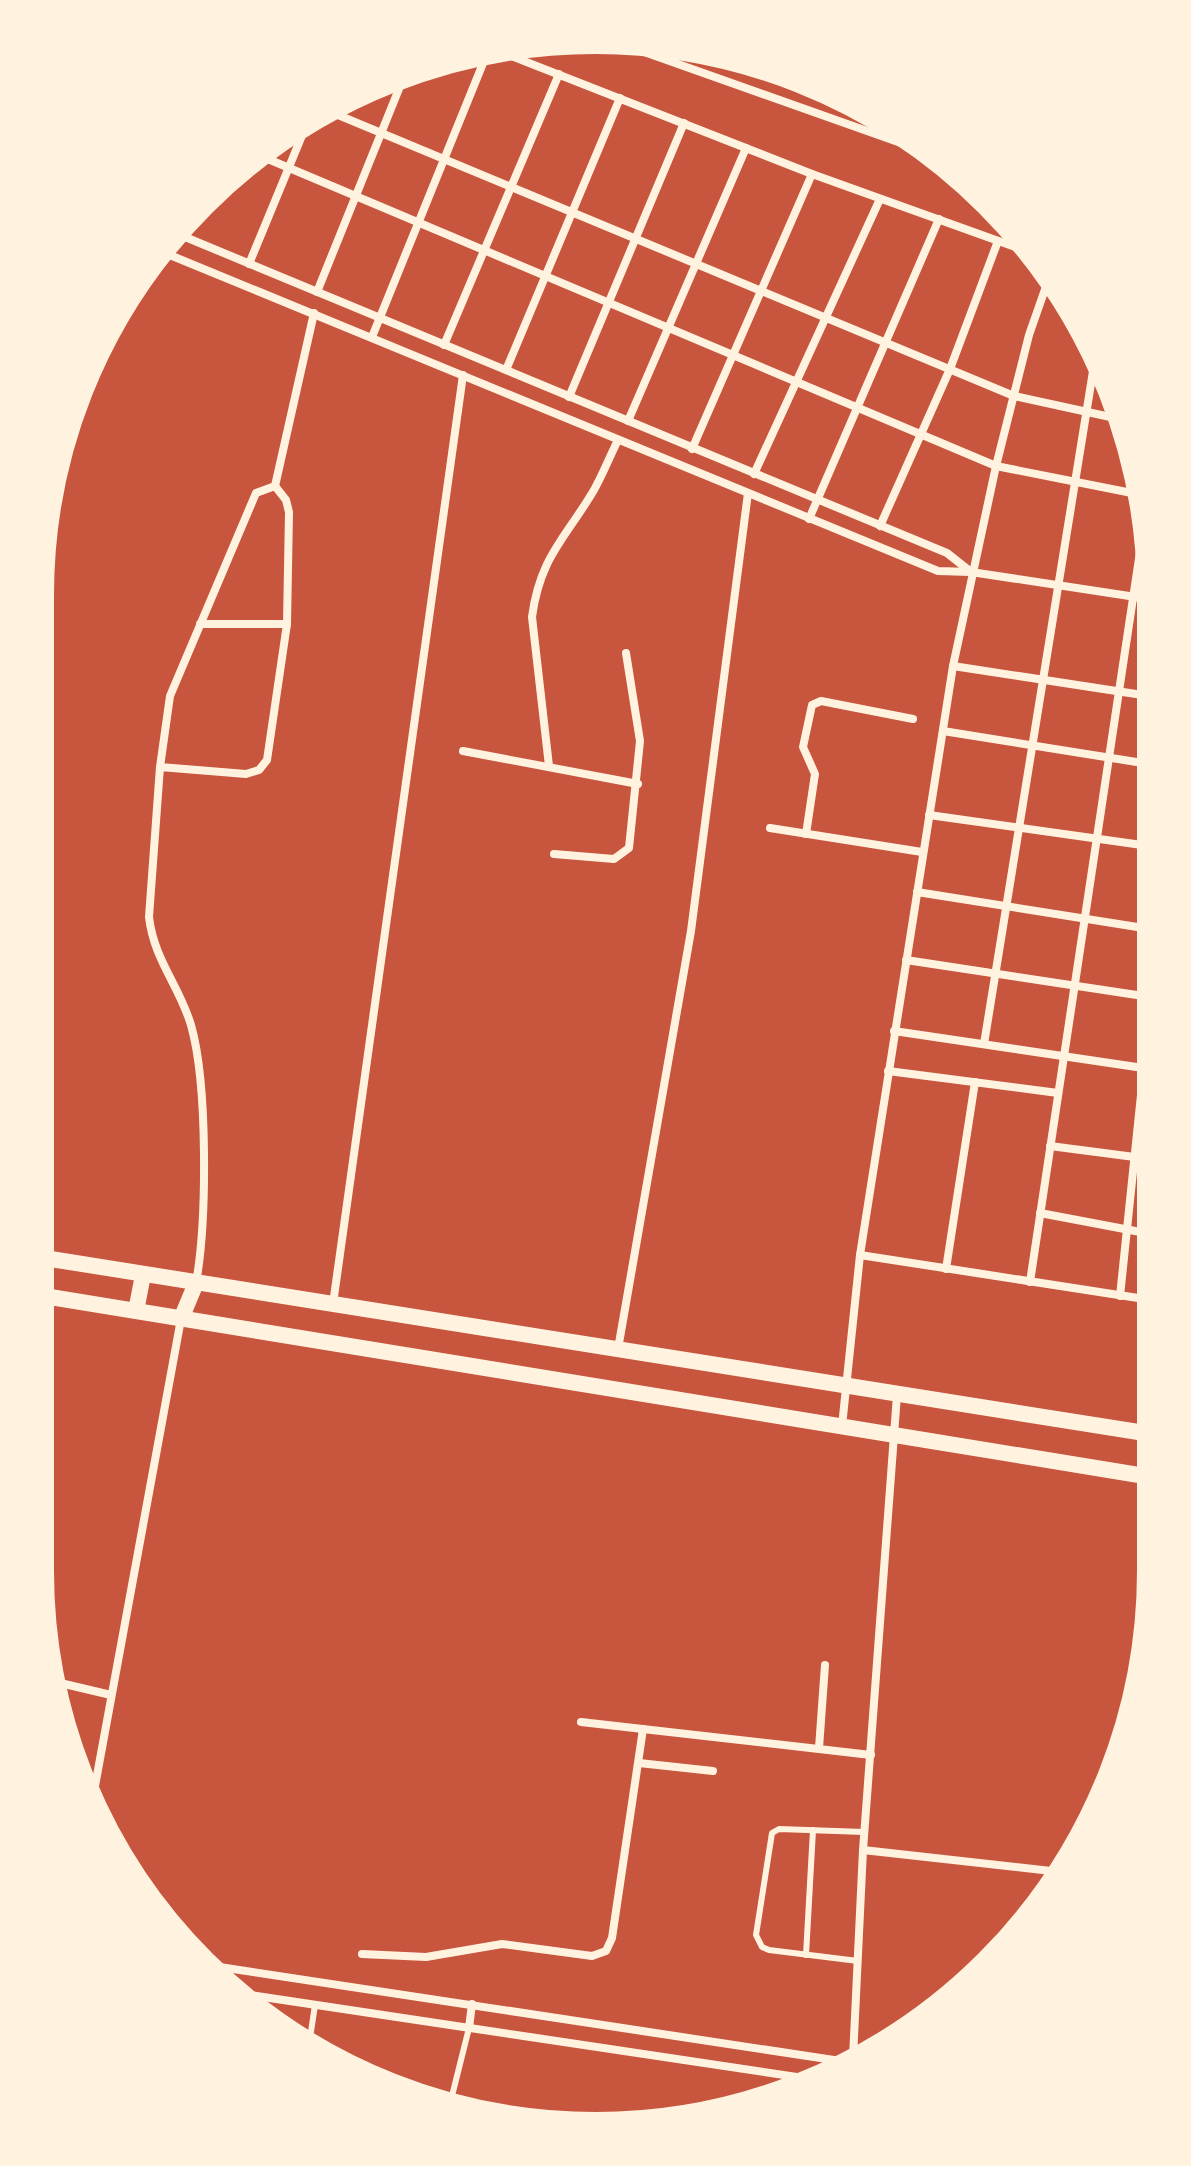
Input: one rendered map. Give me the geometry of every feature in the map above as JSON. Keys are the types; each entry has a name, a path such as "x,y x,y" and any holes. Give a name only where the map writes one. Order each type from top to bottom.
{"main road":[{"path":"52,1259 1139,1432"},
{"path":"136,1311 143,1275"},
{"path":"181,1319 196,1283"},
{"path":"52,1297 1139,1475"}],"street":[{"path":"654,56 888,139"},
{"path":"517,58 812,174 1011,246"},
{"path":"372,337 483,64"},
{"path":"444,345 559,74"},
{"path":"317,292 399,89"},
{"path":"506,370 620,98"},
{"path":"340,116 1014,396 1109,417"},
{"path":"569,397 684,123"},
{"path":"249,264 300,140"},
{"path":"628,421 746,148"},
{"path":"271,160 996,466 1129,493"},
{"path":"692,449 812,174"},
{"path":"754,474 880,199"},
{"path":"809,519 939,219"},
{"path":"186,238 947,553 971,572"},
{"path":"880,526 950,369 998,241"},
{"path":"172,256 938,571 971,572 1139,598"},
{"path":"842,1426 860,1255 953,666 996,466 1045,291"},
{"path":"275,486 314,313"},
{"path":"333,1304 463,375"},
{"path":"984,1044 1092,375"},
{"path":"549,766 532,617 535,593 540,574 595,489 618,440"},
{"path":"160,767 246,774 259,770 270,750 287,624 289,512 286,500 275,486 268,485 256,493 170,696 160,767 149,917 152,942 181,997 193,1036 201,1108 202,1230 196,1283"},
{"path":"618,1349 691,931 748,493"},
{"path":"1030,1282 1138,560"},
{"path":"200,624 287,624"},
{"path":"554,854 614,859 623,855 632,837 640,741 626,653"},
{"path":"953,666 1139,695"},
{"path":"806,834 815,774 804,741 812,705 821,701 913,719"},
{"path":"943,731 1139,762"},
{"path":"463,751 638,784"},
{"path":"929,815 1139,844"},
{"path":"770,828 922,852"},
{"path":"917,892 1139,928"},
{"path":"906,960 1139,995"},
{"path":"894,1031 1139,1067"},
{"path":"888,1071 1058,1093"},
{"path":"946,1269 975,1082"},
{"path":"1120,1296 1139,1129"},
{"path":"1050,1146 1139,1157"},
{"path":"1040,1213 1139,1231"},
{"path":"860,1255 1139,1298"},
{"path":"95,1783 181,1319"},
{"path":"853,2048 864,1832 897,1395"},
{"path":"819,1748 825,1665"},
{"path":"64,1684 111,1695"},
{"path":"581,1722 871,1755"},
{"path":"362,1954 426,1957 502,1944 592,1956 606,1951 612,1938 643,1729"},
{"path":"639,1763 713,1771"},
{"path":"863,1850 1048,1871"},
{"path":"225,1968 832,2060"},
{"path":"258,1996 791,2077"},
{"path":"469,2028 472,2004"}],"lane":[{"path":"858,1961 769,1950 762,1947 756,1935 770,1836 779,1829 864,1832"},
{"path":"806,1955 813,1830"},
{"path":"311,2033 315,2005"},
{"path":"452,2094 469,2028"}]}
